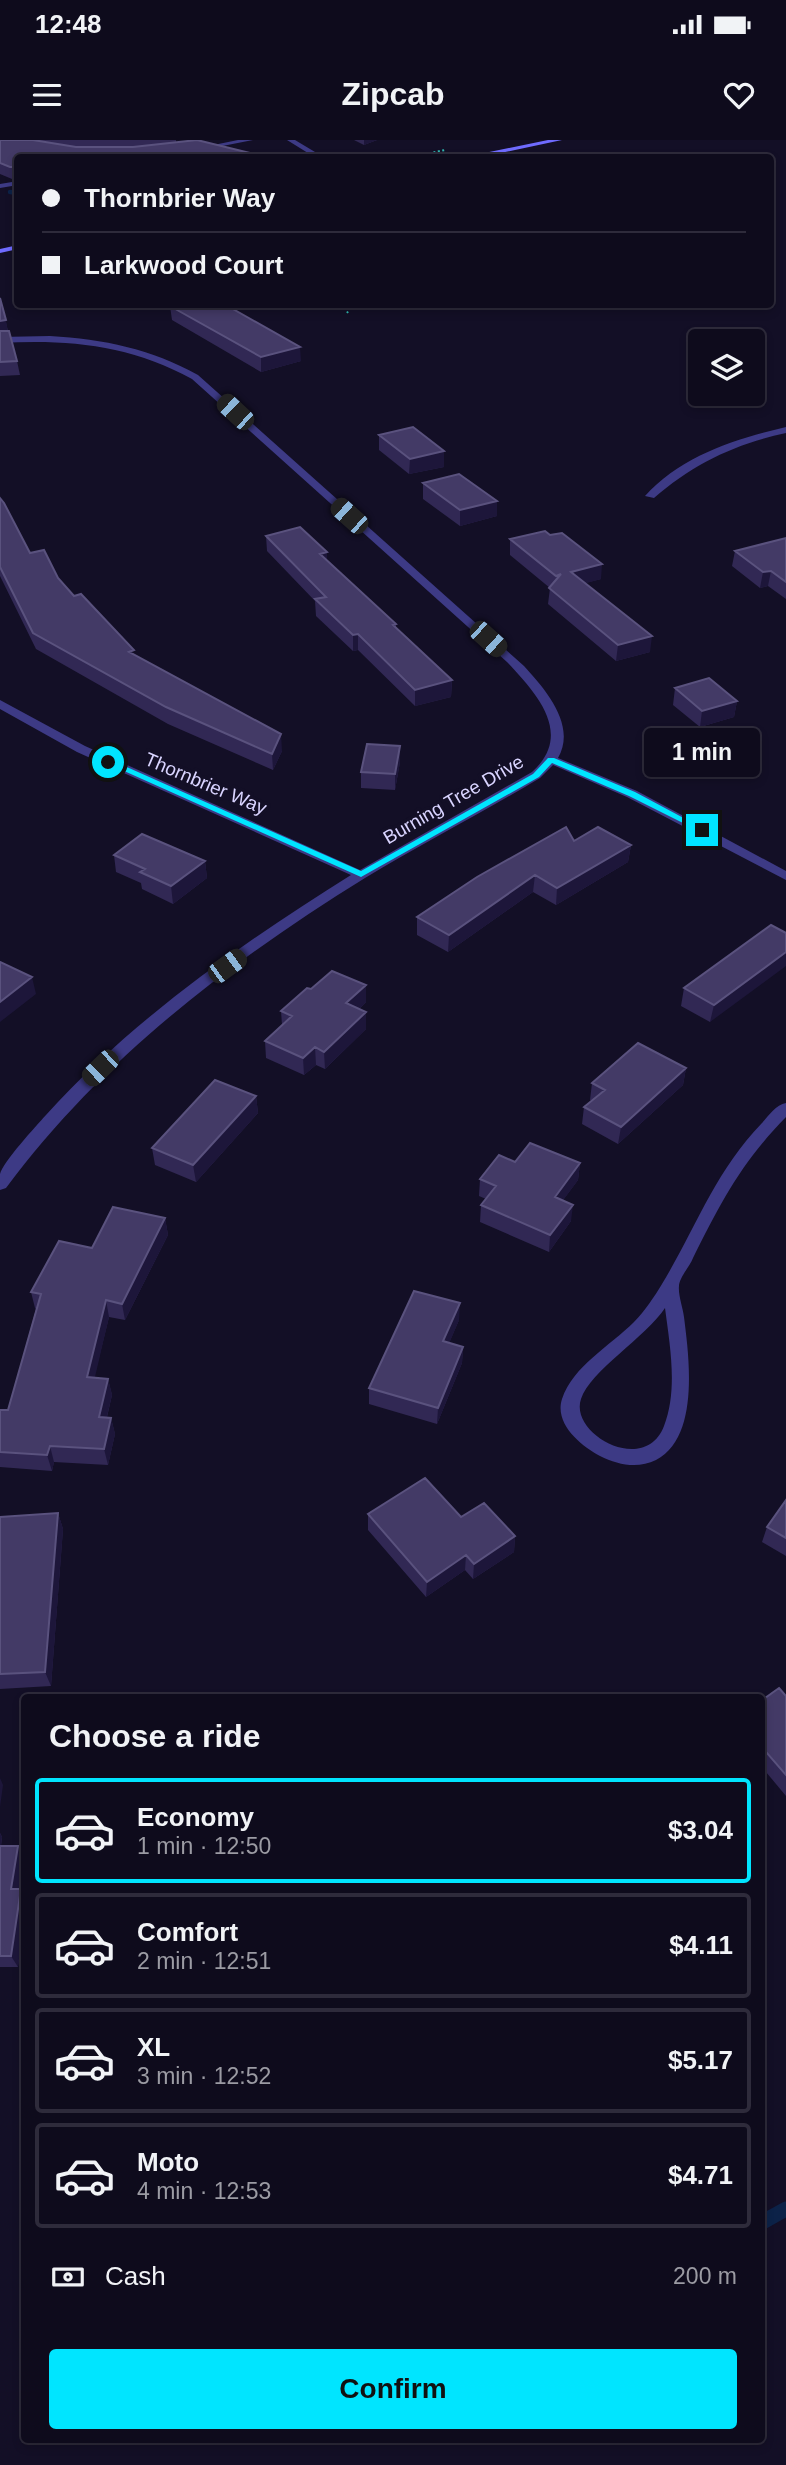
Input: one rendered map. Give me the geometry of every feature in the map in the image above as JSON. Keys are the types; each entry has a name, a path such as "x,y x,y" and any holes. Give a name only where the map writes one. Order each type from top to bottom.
{"main road":[{"path":"484,154 559,140"}],"street":[{"path":"190,150 250,140"},
{"path":"290,140 315,154"},
{"name":"Burning Tree Drive","path":"0,340 50,339 109,345 161,358 195,377 504,653 531,681 552,715 558,740 551,760 536,775 361,875 290,921 206,981 118,1052 60,1108 0,1184"},
{"path":"650,496 682,468 704,455 752,437 786,430"},
{"name":"Thornbrier Way","path":"0,704 81,749 361,875"},
{"path":"551,760 643,800 786,876"},
{"path":"671,1288 679,1362 674,1424 667,1439 655,1450 640,1457 620,1458 604,1450 577,1427 569,1410 574,1390 645,1322 671,1288 715,1197 741,1155 786,1108"}],"path":[{"path":"345,308 348,313"}],"building":[{"path":"0,140 33,140 76,147 133,147 197,140 254,154 14,154 14,167 0,163"},
{"path":"0,298 6,320 0,321"},
{"path":"174,308 231,308 300,347 261,357"},
{"path":"0,331 9,331 17,361 0,362"},
{"path":"413,427 444,451 410,459 379,435"},
{"path":"459,474 497,501 460,510 423,483"},
{"path":"0,498 30,553 44,550 58,578 74,596 81,594 134,650 129,652 281,734 272,754 166,707 33,633 0,567"},
{"path":"300,527 327,552 320,554 452,680 415,690 358,634 353,635 315,599 326,597 266,536"},
{"path":"545,531 550,535 562,533 602,564 571,572 652,636 618,645 549,588 561,574 556,576 510,539"},
{"path":"786,538 786,582 771,571 763,572 735,551"},
{"path":"709,678 737,701 702,711 675,688"},
{"path":"367,744 400,746 395,774 361,772"},
{"path":"566,827 574,841 598,827 631,845 557,888 535,875 449,935 417,917 477,877"},
{"path":"142,834 205,861 171,886 140,872 145,869 114,855"},
{"path":"771,925 786,933 786,952 714,1005 684,988"},
{"path":"0,962 32,977 0,1002"},
{"path":"332,971 366,985 346,1003 366,1012 324,1052 315,1047 303,1058 265,1041 292,1016 281,1011"},
{"path":"638,1043 686,1068 621,1127 584,1107 605,1090 592,1083"},
{"path":"215,1080 256,1096 193,1165 152,1148"},
{"path":"530,1143 580,1163 555,1197 573,1205 550,1235 481,1205 496,1186 480,1179 499,1155 515,1162"},
{"path":"113,1207 165,1218 122,1304 106,1300 87,1377 108,1379 99,1417 111,1418 104,1449 50,1446 47,1455 0,1452 0,1410 8,1410 41,1294 31,1292 59,1241 92,1248"},
{"path":"414,1291 460,1303 443,1341 463,1347 438,1408 369,1388"},
{"path":"425,1478 461,1517 484,1503 515,1536 474,1564 466,1555 427,1582 368,1514"},
{"path":"786,1500 786,1538 767,1527"},
{"path":"58,1513 45,1672 0,1674 0,1517"},
{"path":"779,1688 786,1696 786,1775 765,1751 765,1698"},
{"path":"0,1846 18,1846 11,1889 21,1889 11,1956 0,1956"}],"waterway":[{"path":"10,192 14,192"},
{"path":"765,2221 786,2209"}],"route":[{"path":"108,762 361,875 495,800 536,775 551,760 632,794 702,830"}]}
